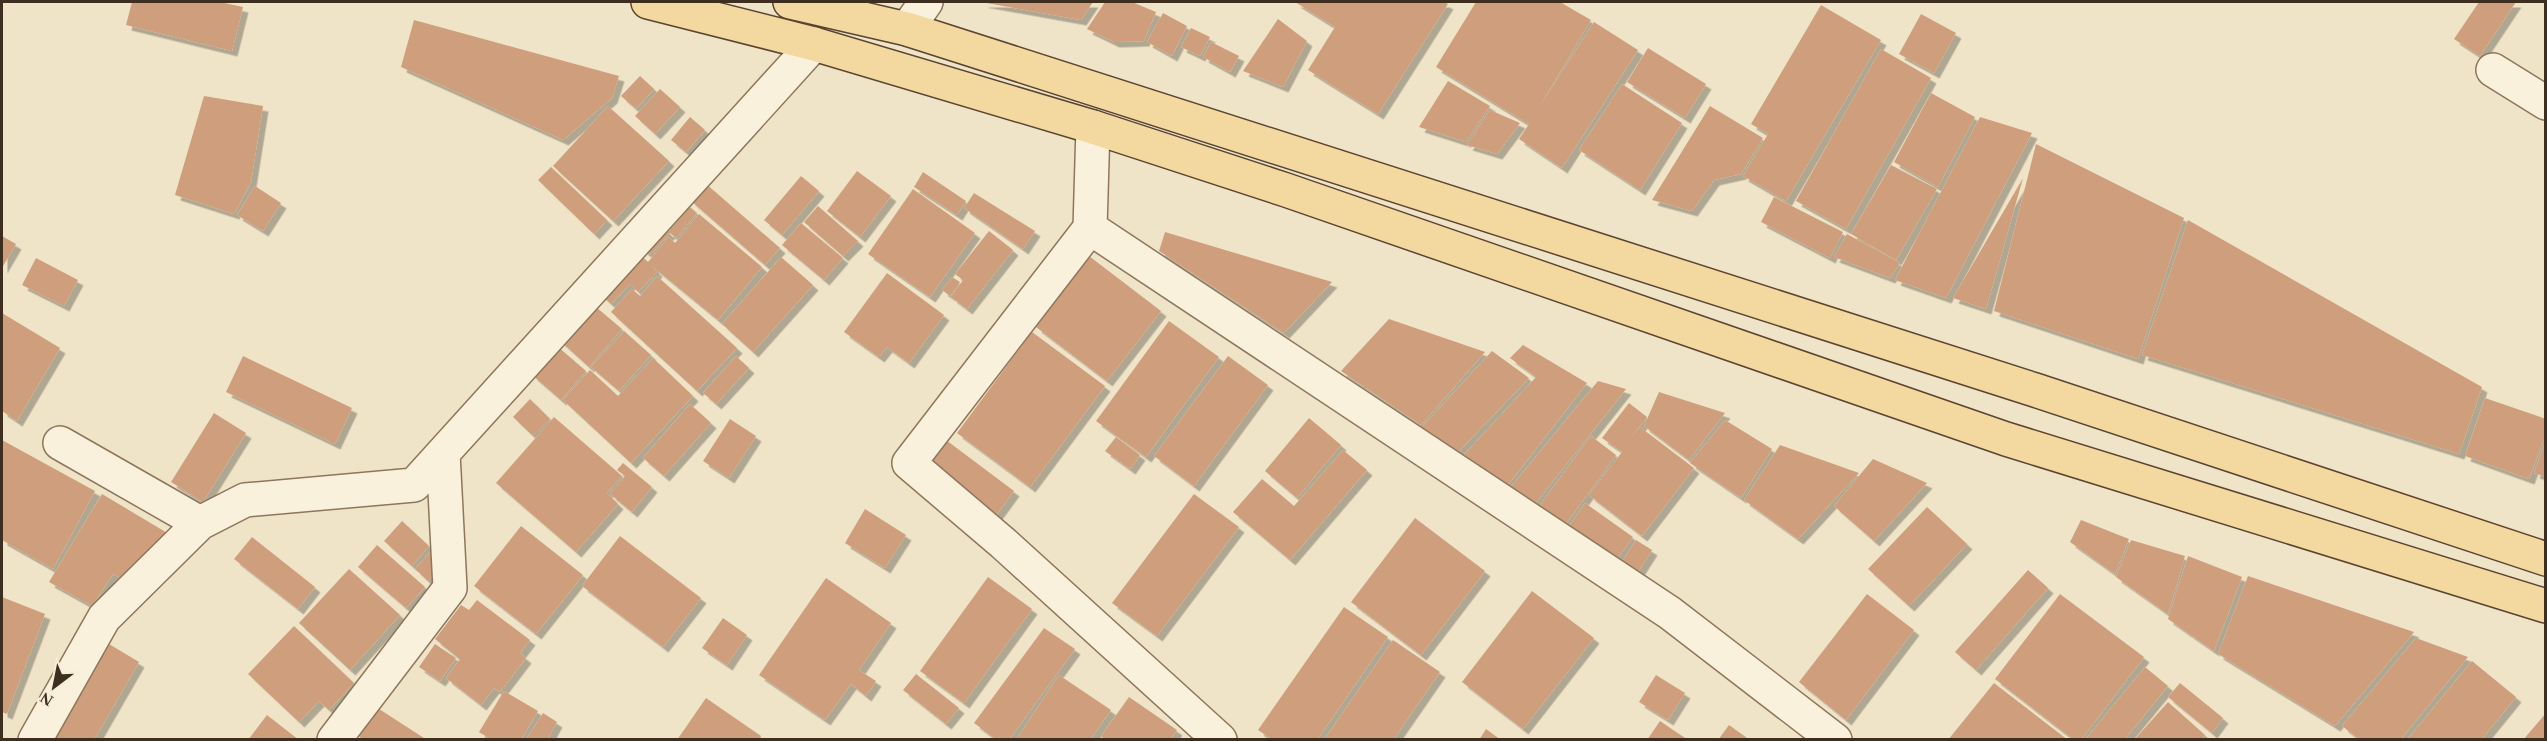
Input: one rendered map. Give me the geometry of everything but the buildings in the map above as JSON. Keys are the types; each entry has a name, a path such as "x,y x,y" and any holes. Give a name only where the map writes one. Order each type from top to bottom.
{"main road":[{"path":"648,2 814,44 1093,127 1286,190 2006,439 2546,606"},
{"path":"790,2 908,29 2035,390 2546,559"},
{"path":"1286,190 1291,152"}],"street":[{"path":"908,29 926,2"},
{"path":"35,740 104,618 200,523 245,500 414,485 814,44"},
{"path":"2493,70 2546,103"},
{"path":"1093,127 1090,228 909,464 1003,543 1220,740"},
{"path":"1090,228 1670,613 1835,740"},
{"path":"60,443 200,523"},
{"path":"334,740 450,588 443,453"}]}
